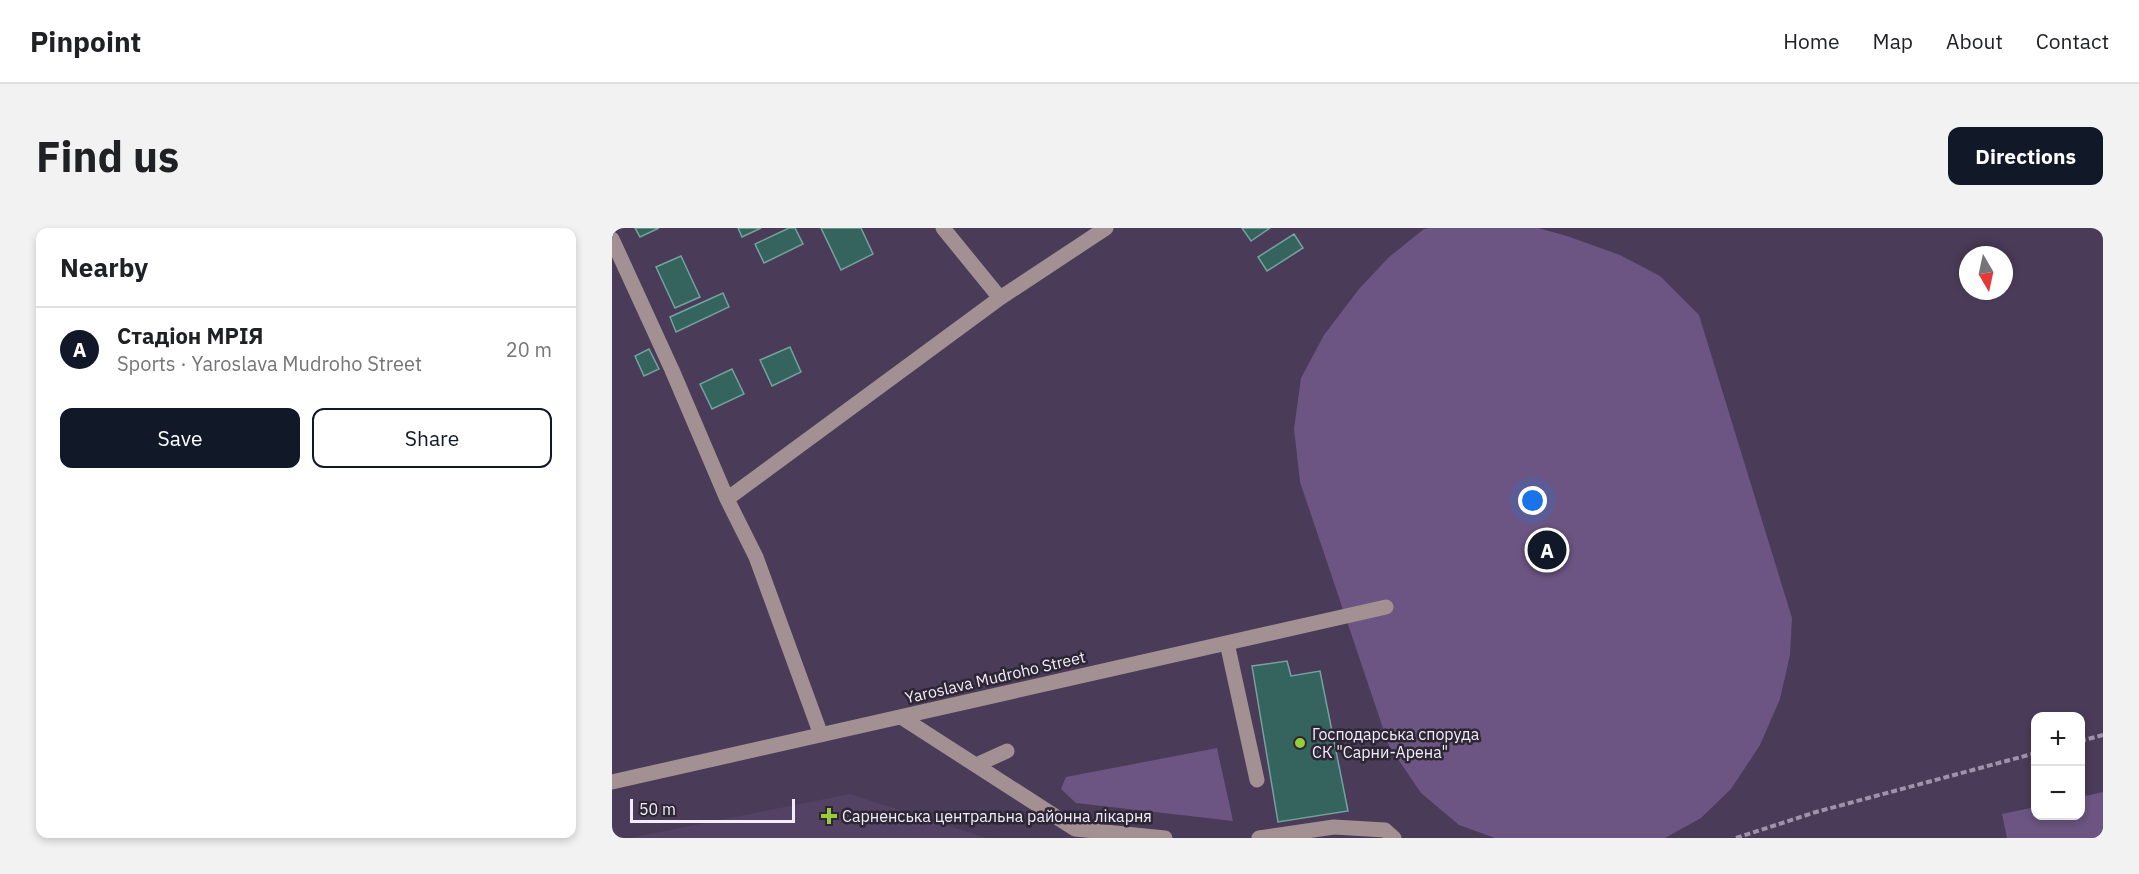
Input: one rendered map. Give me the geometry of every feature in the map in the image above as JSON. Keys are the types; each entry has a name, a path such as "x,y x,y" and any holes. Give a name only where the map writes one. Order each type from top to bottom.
{"street":[{"path":"943,228 1000,298"},
{"path":"727,500 1000,298 1106,228"},
{"path":"612,238 672,370 727,500 756,557 821,735"},
{"name":"Yaroslava Mudroho Street","path":"612,782 1386,607"},
{"path":"1227,643 1257,780"},
{"path":"901,717 1075,829 1165,838"},
{"path":"976,765 1007,751"},
{"path":"1259,838 1334,827 1385,830 1394,838"}],"path":[{"path":"2085,740 2103,735"},
{"path":"1736,838 1816,812 2031,754"}],"shaded area":[{"path":"1538,228 1567,236 1620,255 1660,276 1699,315 1792,618 1790,655 1780,699 1760,745 1731,789 1701,818 1665,838 1495,838 1459,825 1421,793 1389,746 1300,482 1294,429 1301,378 1324,335 1359,289 1389,257 1424,229"},
{"path":"1217,748 1233,821 1076,803 1061,789 1066,777"},
{"path":"2103,792 2103,838 2007,838 2002,814 2031,808 2031,820 2085,820 2085,796"},
{"name":"Сарненська центральна районна лікарня","path":"850,794 986,838 630,838"}],"building":[{"path":"635,228 659,228 640,237"},
{"path":"738,228 761,228 742,237"},
{"path":"789,228 795,228 803,244 764,263 755,244"},
{"path":"821,228 861,228 873,254 841,270"},
{"path":"1242,228 1270,228 1251,241"},
{"path":"1294,234 1303,248 1267,271 1258,257"},
{"path":"681,256 700,297 675,308 656,267"},
{"path":"723,293 729,307 676,332 670,317"},
{"path":"790,347 801,372 772,386 760,360"},
{"path":"649,349 659,369 644,376 635,356"},
{"path":"732,369 744,394 712,409 700,384"},
{"name":"Господарська споруда СК \"Сарни-Арена\"","path":"1287,661 1291,676 1320,671 1348,811 1278,822 1252,666"}],"place":[{"name":"Стадіон МРІЯ","path":"1547,550"},
{"name":"Господарська споруда СК \"Сарни-Арена\"","path":"1300,743"},
{"name":"Сарненська центральна районна лікарня","path":"829,816"}]}
